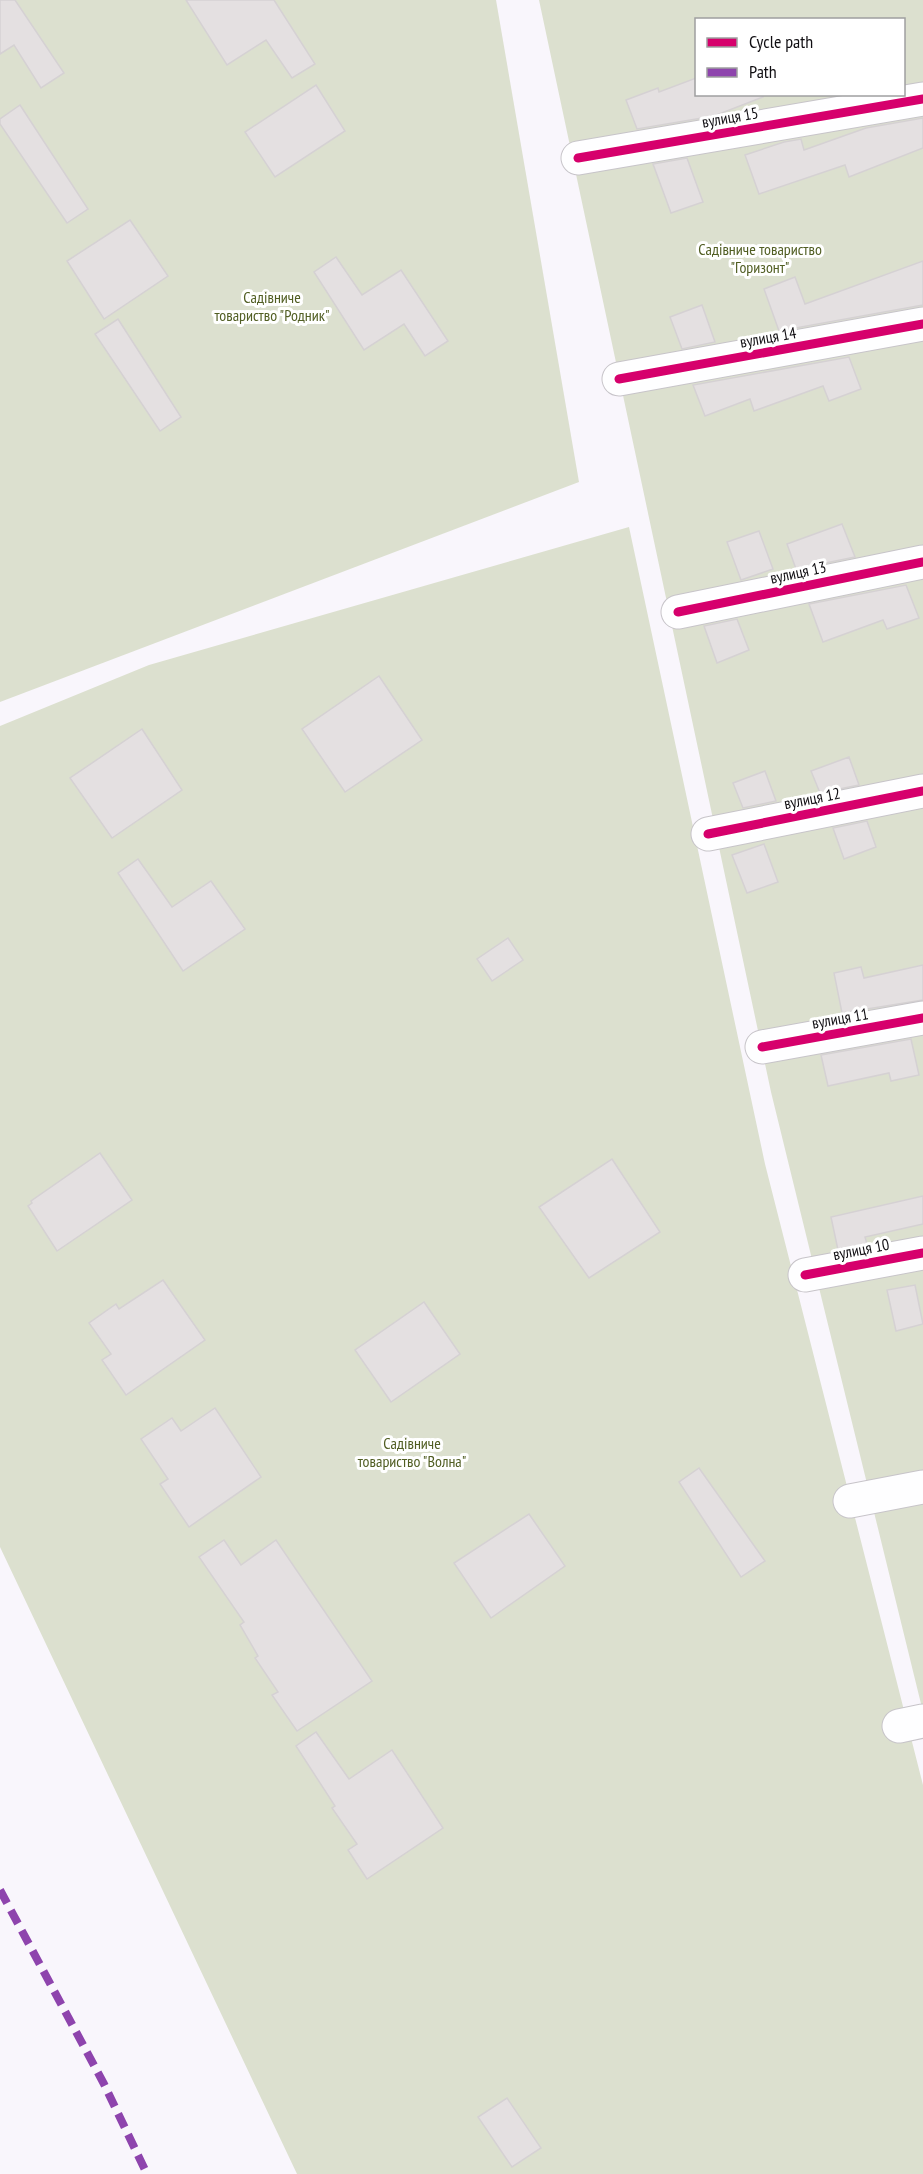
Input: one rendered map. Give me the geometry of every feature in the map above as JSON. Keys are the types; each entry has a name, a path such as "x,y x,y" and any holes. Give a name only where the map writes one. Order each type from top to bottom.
{"street":[{"name":"вулиця 15","path":"578,158 923,99"},
{"name":"вулиця 14","path":"620,380 923,324"},
{"name":"вулиця 13","path":"678,612 923,562"},
{"name":"вулиця 12","path":"708,834 923,791"},
{"name":"вулиця 11","path":"762,1047 923,1018"},
{"name":"вулиця 10","path":"805,1275 923,1253"},
{"path":"850,1501 923,1487"}],"green space":[{"name":"Садівниче товариство \"Родник\"","path":"0,0 496,0 579,482 0,702"},
{"name":"Садівниче товариство \"Горизонт\"","path":"539,0 923,0 923,1712 771,1092"},
{"name":"Садівниче товариство \"Волна\"","path":"629,527 765,1164 923,1785 923,2174 297,2174 0,1547 0,726 149,665"}],"building":[{"path":"0,0 15,0 64,73 41,88 14,45 0,54"},
{"path":"186,0 274,0 315,64 292,78 266,40 227,65"},
{"path":"695,78 695,96 763,97 714,116 637,129 626,100 658,88 659,92"},
{"path":"316,85 345,131 275,177 245,132"},
{"path":"20,105 88,209 67,223 0,124 0,119"},
{"path":"923,118 923,148 849,177 845,165 759,194 745,155 801,139 804,150 866,128"},
{"path":"687,158 703,202 671,213 653,164"},
{"path":"130,220 168,276 104,319 67,261"},
{"path":"336,257 362,295 401,270 448,341 425,356 404,324 364,350 314,272"},
{"path":"923,261 923,305 779,331 764,289 795,277 805,304"},
{"path":"702,305 715,342 682,349 670,317"},
{"path":"118,319 181,417 160,431 95,334"},
{"path":"849,357 861,389 829,401 823,386 754,411 750,399 705,416 693,385"},
{"path":"842,524 855,557 796,569 787,544"},
{"path":"759,531 773,569 741,580 727,542"},
{"path":"906,585 919,618 887,629 883,620 823,642 809,604"},
{"path":"737,619 749,650 717,663 704,626"},
{"path":"379,676 422,740 345,792 302,729"},
{"path":"142,729 182,790 112,838 70,778"},
{"path":"849,757 859,785 820,793 811,771"},
{"path":"765,771 776,801 743,808 733,783"},
{"path":"867,821 876,847 844,859 833,828"},
{"path":"764,844 778,882 747,893 732,855"},
{"path":"138,859 172,907 211,881 245,929 183,971 118,873"},
{"path":"508,938 523,960 492,981 477,959"},
{"path":"923,965 923,1000 842,1013 834,973 861,967 864,978"},
{"path":"911,1039 919,1075 891,1081 889,1073 828,1086 821,1055"},
{"path":"100,1153 132,1200 57,1251 28,1206 32,1203 31,1201"},
{"path":"612,1159 660,1232 589,1278 539,1207"},
{"path":"923,1196 923,1224 865,1237 867,1244 838,1250 831,1217"},
{"path":"163,1280 205,1340 126,1395 102,1360 111,1354 89,1323 116,1304 119,1309"},
{"path":"915,1285 923,1324 896,1331 887,1290"},
{"path":"424,1302 460,1354 391,1402 355,1350"},
{"path":"215,1408 261,1477 189,1527 160,1484 168,1479 141,1439 172,1418 181,1431"},
{"path":"699,1468 765,1561 741,1577 679,1482"},
{"path":"529,1514 565,1566 491,1618 454,1563"},
{"path":"224,1540 241,1565 276,1540 372,1681 297,1731 272,1695 278,1692 255,1658 258,1656 240,1625 244,1622 199,1557"},
{"path":"316,1732 349,1779 392,1750 443,1828 367,1879 348,1850 357,1844 332,1808 335,1806 296,1746"},
{"path":"507,2098 541,2148 512,2167 478,2117"}],"marked path":[{"path":"0,1890 104,2084 147,2174"}],"cycle path":[{"path":"578,158 923,99"},
{"path":"619,379 923,324"},
{"path":"678,612 923,562"},
{"path":"708,834 923,791"},
{"path":"762,1047 923,1018"},
{"path":"805,1275 923,1253"}]}
